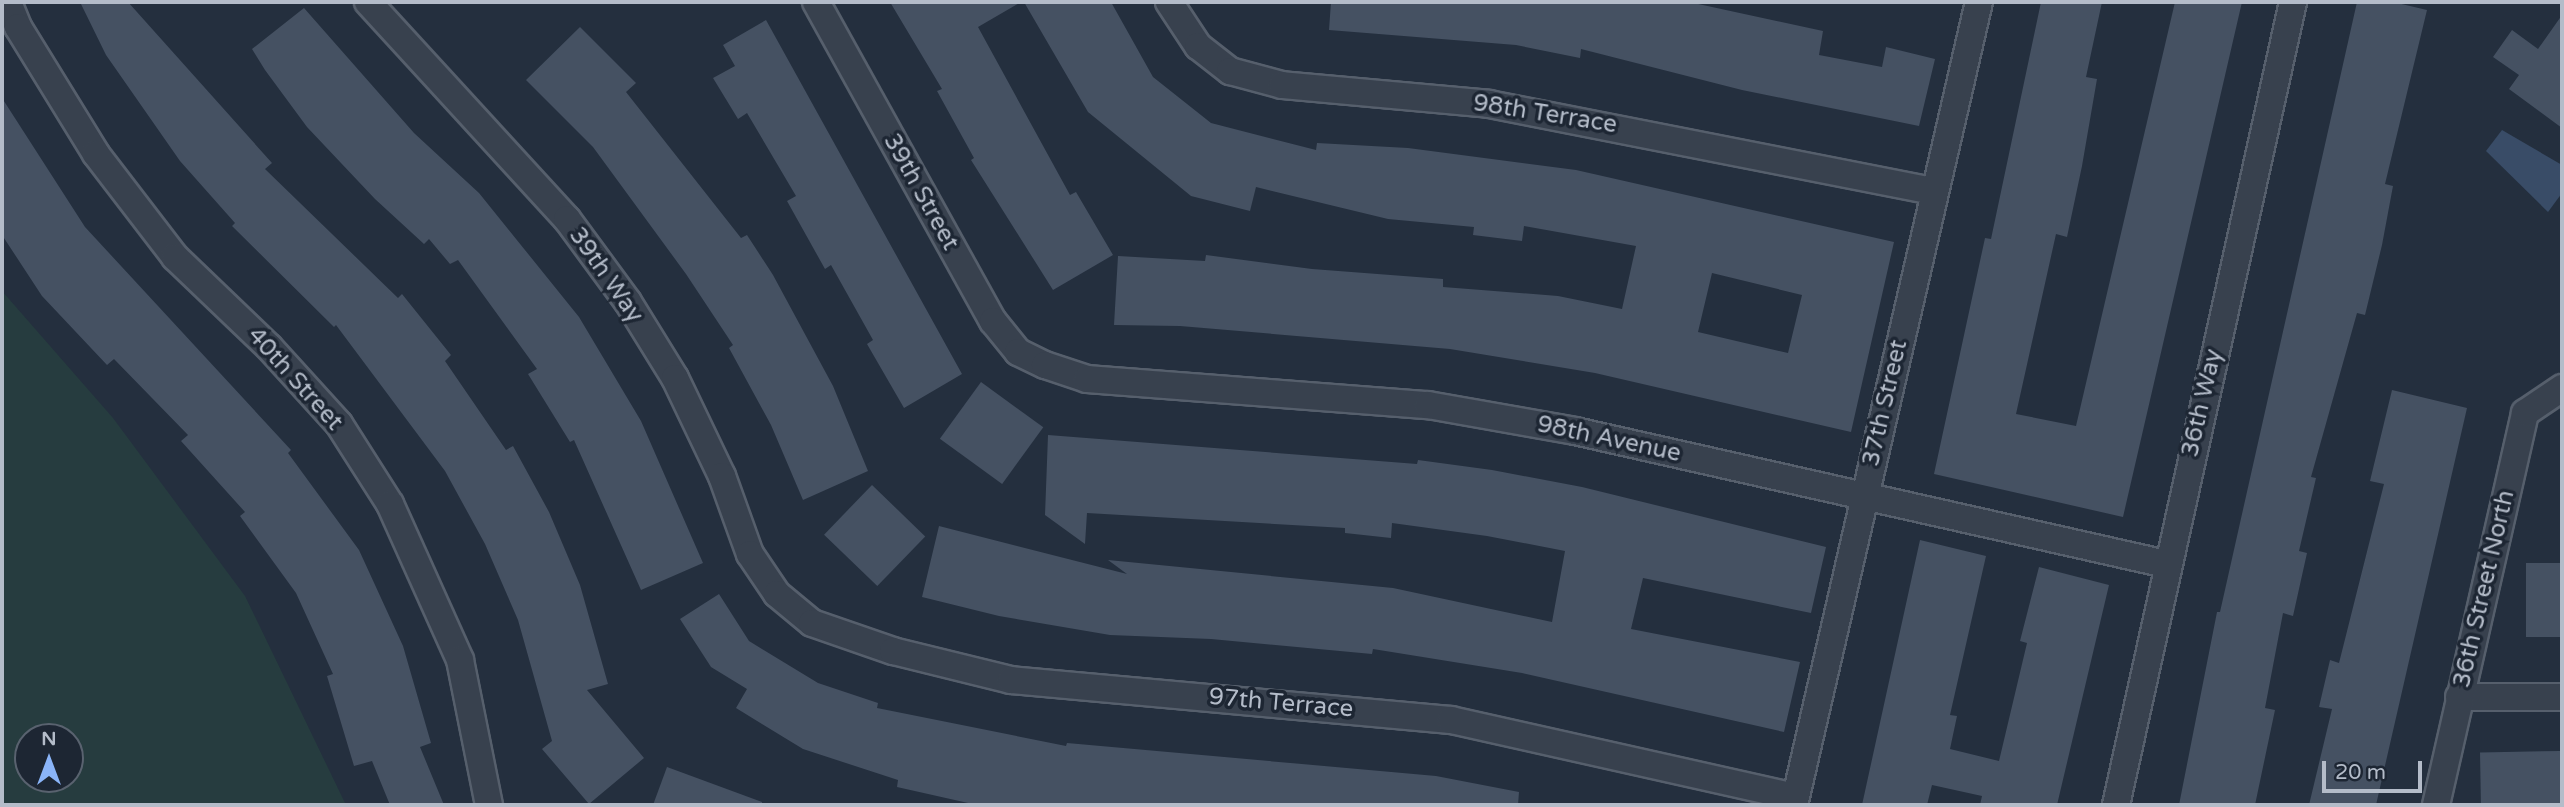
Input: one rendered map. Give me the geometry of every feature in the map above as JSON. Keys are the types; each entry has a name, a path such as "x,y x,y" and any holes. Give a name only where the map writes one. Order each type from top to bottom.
{"street":[{"name":"40th Street","path":"8,2 18,27 96,154 175,257 269,347 339,424 390,504 460,660 489,805"},
{"name":"39th Way","path":"368,2 567,219 628,302 675,377 722,476 750,554 777,594"},
{"name":"39th Street","path":"816,2 993,321 1018,352 1045,365"},
{"name":"37th Street","path":"1795,801 1933,191 1979,2"},
{"name":"36th Way","path":"2116,805 2166,564 2293,2"},
{"name":"98th Terrace","path":"1173,9 1198,46 1230,71 1282,85 1489,104 1933,191"},
{"name":"98th Avenue","path":"1045,365 1087,379 1427,405 1575,431 1865,494 2166,564"},
{"name":"36th Street North","path":"2436,805 2525,413 2559,388"},
{"name":"97th Terrace","path":"777,594 812,623 893,651 1011,680 1451,720 1795,801"},
{"path":"2459,697 2562,697"}],"green space":[{"path":"2,291 113,418 245,596 346,805 2,805"}],"water":[{"path":"2502,130 2562,165 2562,193 2548,212 2486,151"}],"building":[{"path":"80,2 128,2 272,163 265,169 398,298 402,294 451,355 445,361 506,450 513,446 549,512 580,585 608,684 587,690 644,758 589,804 542,749 552,741 518,620 485,544 445,471 336,325 334,327 232,226 235,223 180,161 106,55"},
{"path":"890,2 1021,2 978,27 1070,195 1076,192 1113,255 1053,290 971,160 974,158 937,91 942,89"},
{"path":"1024,2 1111,2 1153,77 1211,123 1316,150 1317,143 1408,148 1576,170 1894,242 1851,432 1595,373 1450,349 1180,326 1114,325 1118,256 1205,261 1206,255 1312,269 1443,279 1443,287 1558,296 1622,309 1636,246 1524,226 1522,241 1473,235 1474,227 1388,219 1256,187 1250,211 1191,196 1088,112","holes":["1712,273 1802,295 1788,353 1698,332"]},
{"path":"1331,2 1689,2 1823,31 1819,55 1882,67 1886,47 1935,59 1919,126 1742,90 1581,49 1580,58 1516,45 1329,30"},
{"path":"2041,2 2102,2 2086,77 2097,79 2082,166 2067,237 2056,234 2016,414 2076,426 2175,2 2242,2 2123,517 1934,474 1985,238 1991,239"},
{"path":"2357,2 2393,2 2427,10 2385,184 2393,186 2382,245 2365,315 2357,313 2311,477 2316,478 2299,551 2307,553 2293,616 2283,613 2265,708 2275,710 2255,805 2179,805 2217,612 2220,612"},
{"path":"304,8 414,133 479,193 579,317 641,421 703,563 641,590 574,440 570,442 528,374 537,369 458,260 450,264 429,239 424,244 375,199 307,127 265,70 252,49"},
{"path":"2562,15 2562,128 2509,89 2519,75 2493,57 2512,30 2538,49"},
{"path":"766,20 962,374 904,408 867,344 873,340 831,265 825,269 787,201 796,196 747,113 738,119 713,78 735,66 723,45"},
{"path":"580,27 636,83 626,92 741,238 747,235 773,275 833,386 868,471 803,500 771,425 729,348 733,345 686,274 593,147 526,80"},
{"path":"2,98 85,227 291,450 288,453 359,550 403,646 431,743 420,747 444,805 390,805 372,761 354,766 327,676 333,674 296,593 240,516 245,512 181,441 188,435 114,359 107,365 42,296 2,235"},
{"path":"981,382 1043,427 1002,484 940,439"},
{"path":"2392,390 2467,408 2376,805 2309,805 2332,709 2319,707 2330,660 2339,663 2384,484 2370,481"},
{"path":"1048,435 1417,464 1418,460 1492,470 1582,487 1826,547 1811,613 1643,578 1631,629 1800,662 1784,732 1522,673 1373,649 1372,654 1211,639 1110,635 999,616 922,597 939,526 1127,574 1108,560 1393,588 1552,622 1565,551 1487,536 1392,523 1391,538 1345,533 1345,528 1087,513 1085,544 1045,515"},
{"path":"872,485 925,536 877,586 824,535"},
{"path":"1920,540 1986,556 1950,715 1957,716 1950,749 1999,761 2027,643 2020,641 2039,567 2109,585 2057,805 1980,805 1982,796 1932,785 1927,805 1862,805"},
{"path":"2526,563 2562,563 2562,637 2526,637"},
{"path":"719,594 749,641 818,683 878,703 877,708 1066,746 1067,743 1436,776 1519,792 1518,805 977,805 897,787 898,780 803,749 736,708 747,689 711,667 680,619"},
{"path":"2560,751 2561,805 2481,805 2480,752"},
{"path":"667,767 762,802 762,805 653,805"}]}
